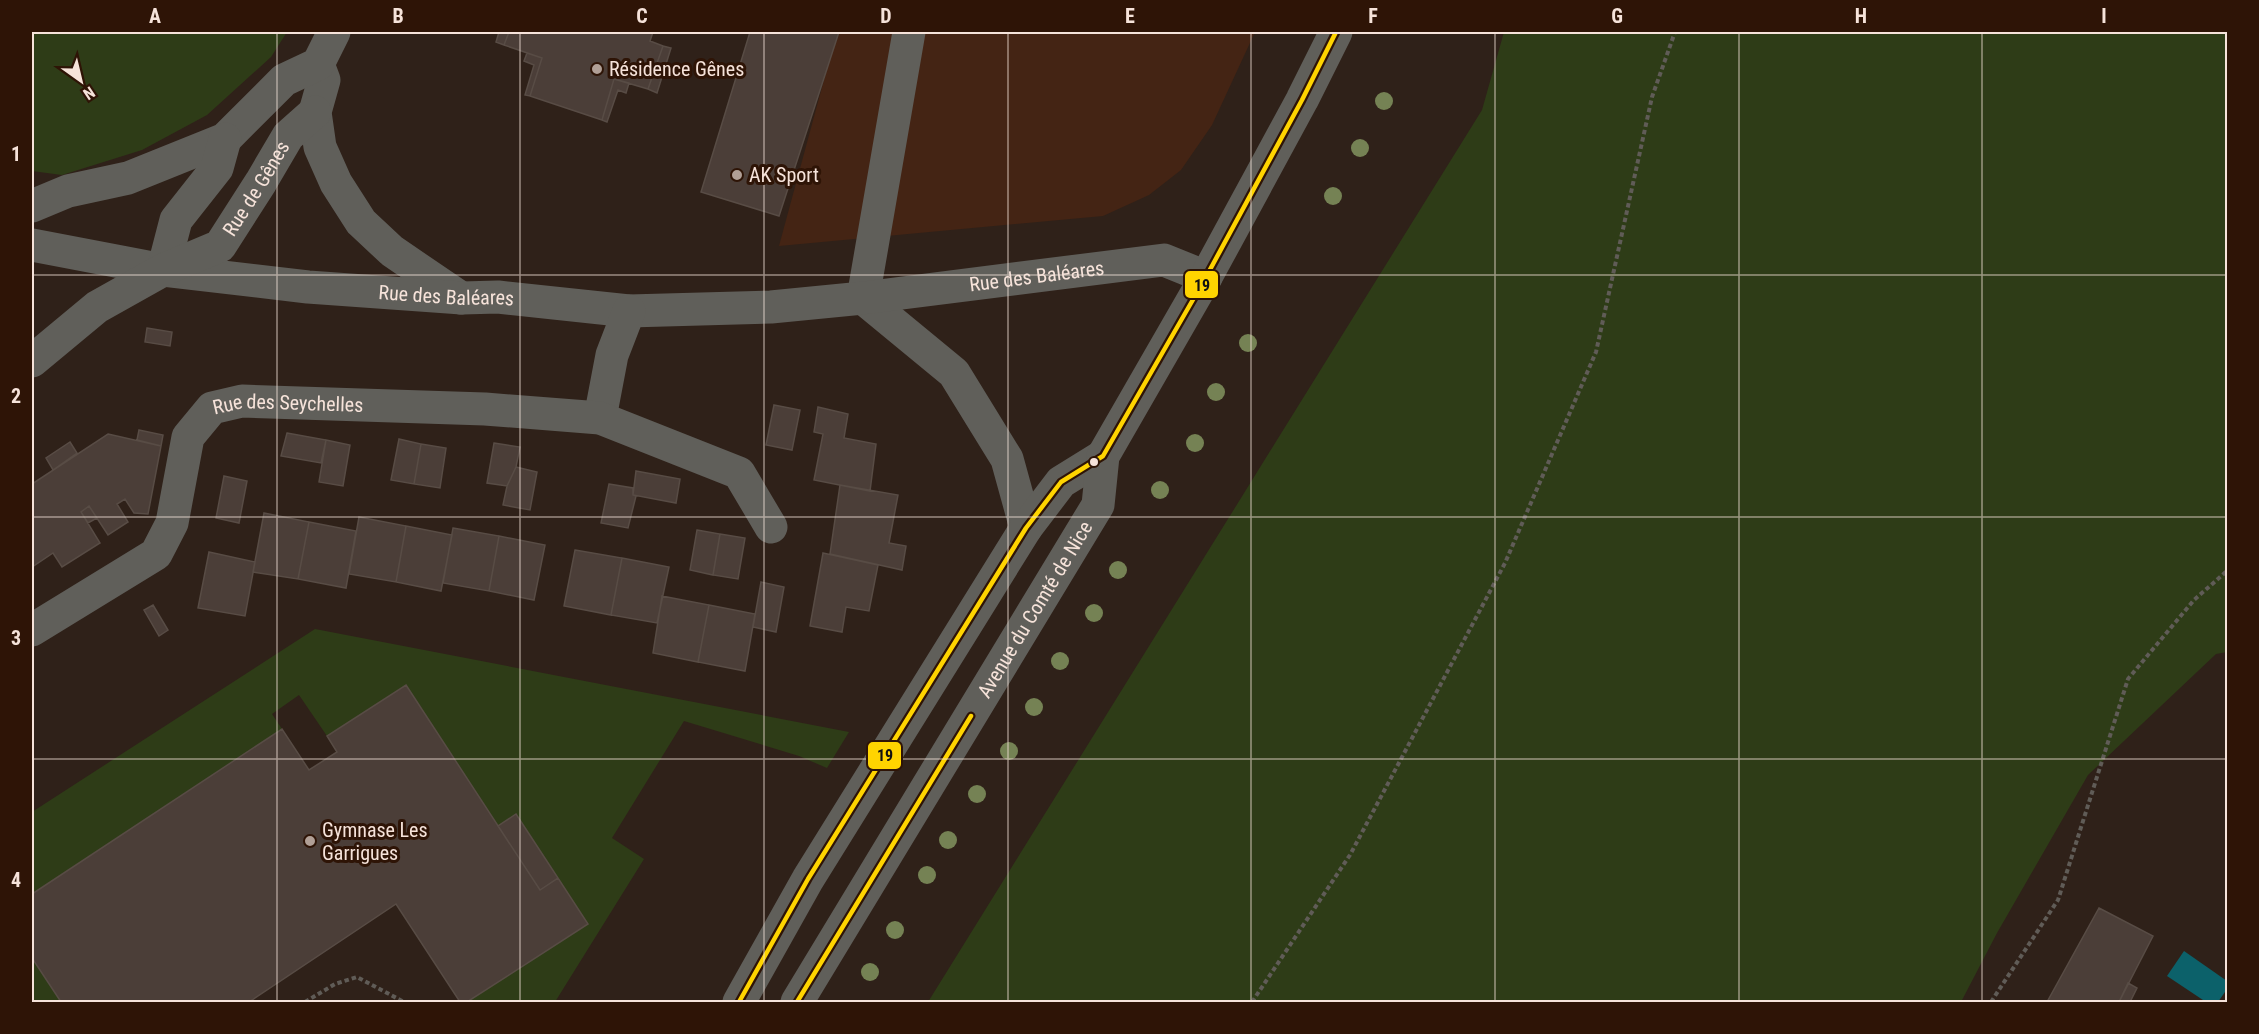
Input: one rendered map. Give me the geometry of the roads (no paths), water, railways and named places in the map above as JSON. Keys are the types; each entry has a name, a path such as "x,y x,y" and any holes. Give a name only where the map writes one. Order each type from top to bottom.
{"street":[{"path":"32,206 68,191 128,178 225,139 284,80 318,64 334,32"},
{"path":"909,32 863,298 954,373 1007,459 1026,528"},
{"name":"Avenue du Comté de Nice","path":"797,1002 1098,505 1102,456 1206,277 1302,100 1335,32"},
{"name":"Rue de Gênes","path":"318,64 324,80 315,112 320,147 336,183 361,222 392,251 462,298"},
{"name":"Rue de Gênes","path":"32,361 98,307 163,270 220,246 288,136 315,112"},
{"path":"163,270 176,220 218,168 225,139"},
{"name":"Rue des Baléares","path":"32,245 163,270 308,286 462,298 498,297 629,311 771,307 863,298 1164,260 1206,277"},
{"path":"600,418 612,355 629,311"},
{"name":"Rue des Seychelles","path":"32,630 156,554 172,523 188,437 212,408 242,400 485,409 600,418 739,473 771,527"},
{"name":"Avenue du Comté de Nice","path":"739,1002 808,879 1026,528 1061,482 1102,456"}],"water":[{"path":"2184,951 2227,981 2227,989 2218,1002 2206,1002 2167,976"}],"place":[{"name":"Résidence Gênes","path":"597,69"},
{"name":"AK Sport","path":"737,175"},
{"name":"Gymnase Les Garrigues","path":"310,841"}]}
